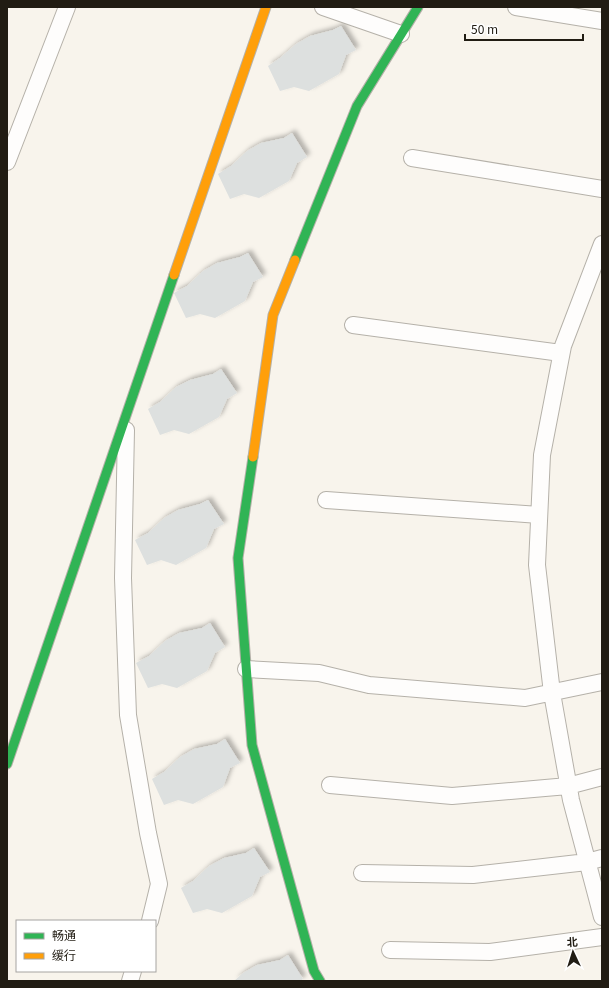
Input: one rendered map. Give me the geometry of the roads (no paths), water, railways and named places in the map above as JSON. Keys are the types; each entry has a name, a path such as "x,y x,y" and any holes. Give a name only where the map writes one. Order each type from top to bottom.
{"street":[{"path":"7,162 66,7"},
{"path":"7,764 266,7"},
{"path":"322,7 401,34"},
{"path":"320,981 314,971 252,745 238,558 273,315 356,106 418,7"},
{"path":"516,7 602,21"},
{"path":"412,158 602,189"},
{"path":"602,244 562,353 542,455 537,565 552,693 568,786 595,860 602,917"},
{"path":"353,325 562,353"},
{"path":"126,416 123,578 128,715 158,884 150,920"},
{"path":"326,500 539,515"},
{"path":"246,669 319,674 369,685 525,698 602,682"},
{"path":"330,785 452,796 568,786 602,777"},
{"path":"362,873 473,875 595,860"},
{"path":"390,950 490,952 602,937"}]}
